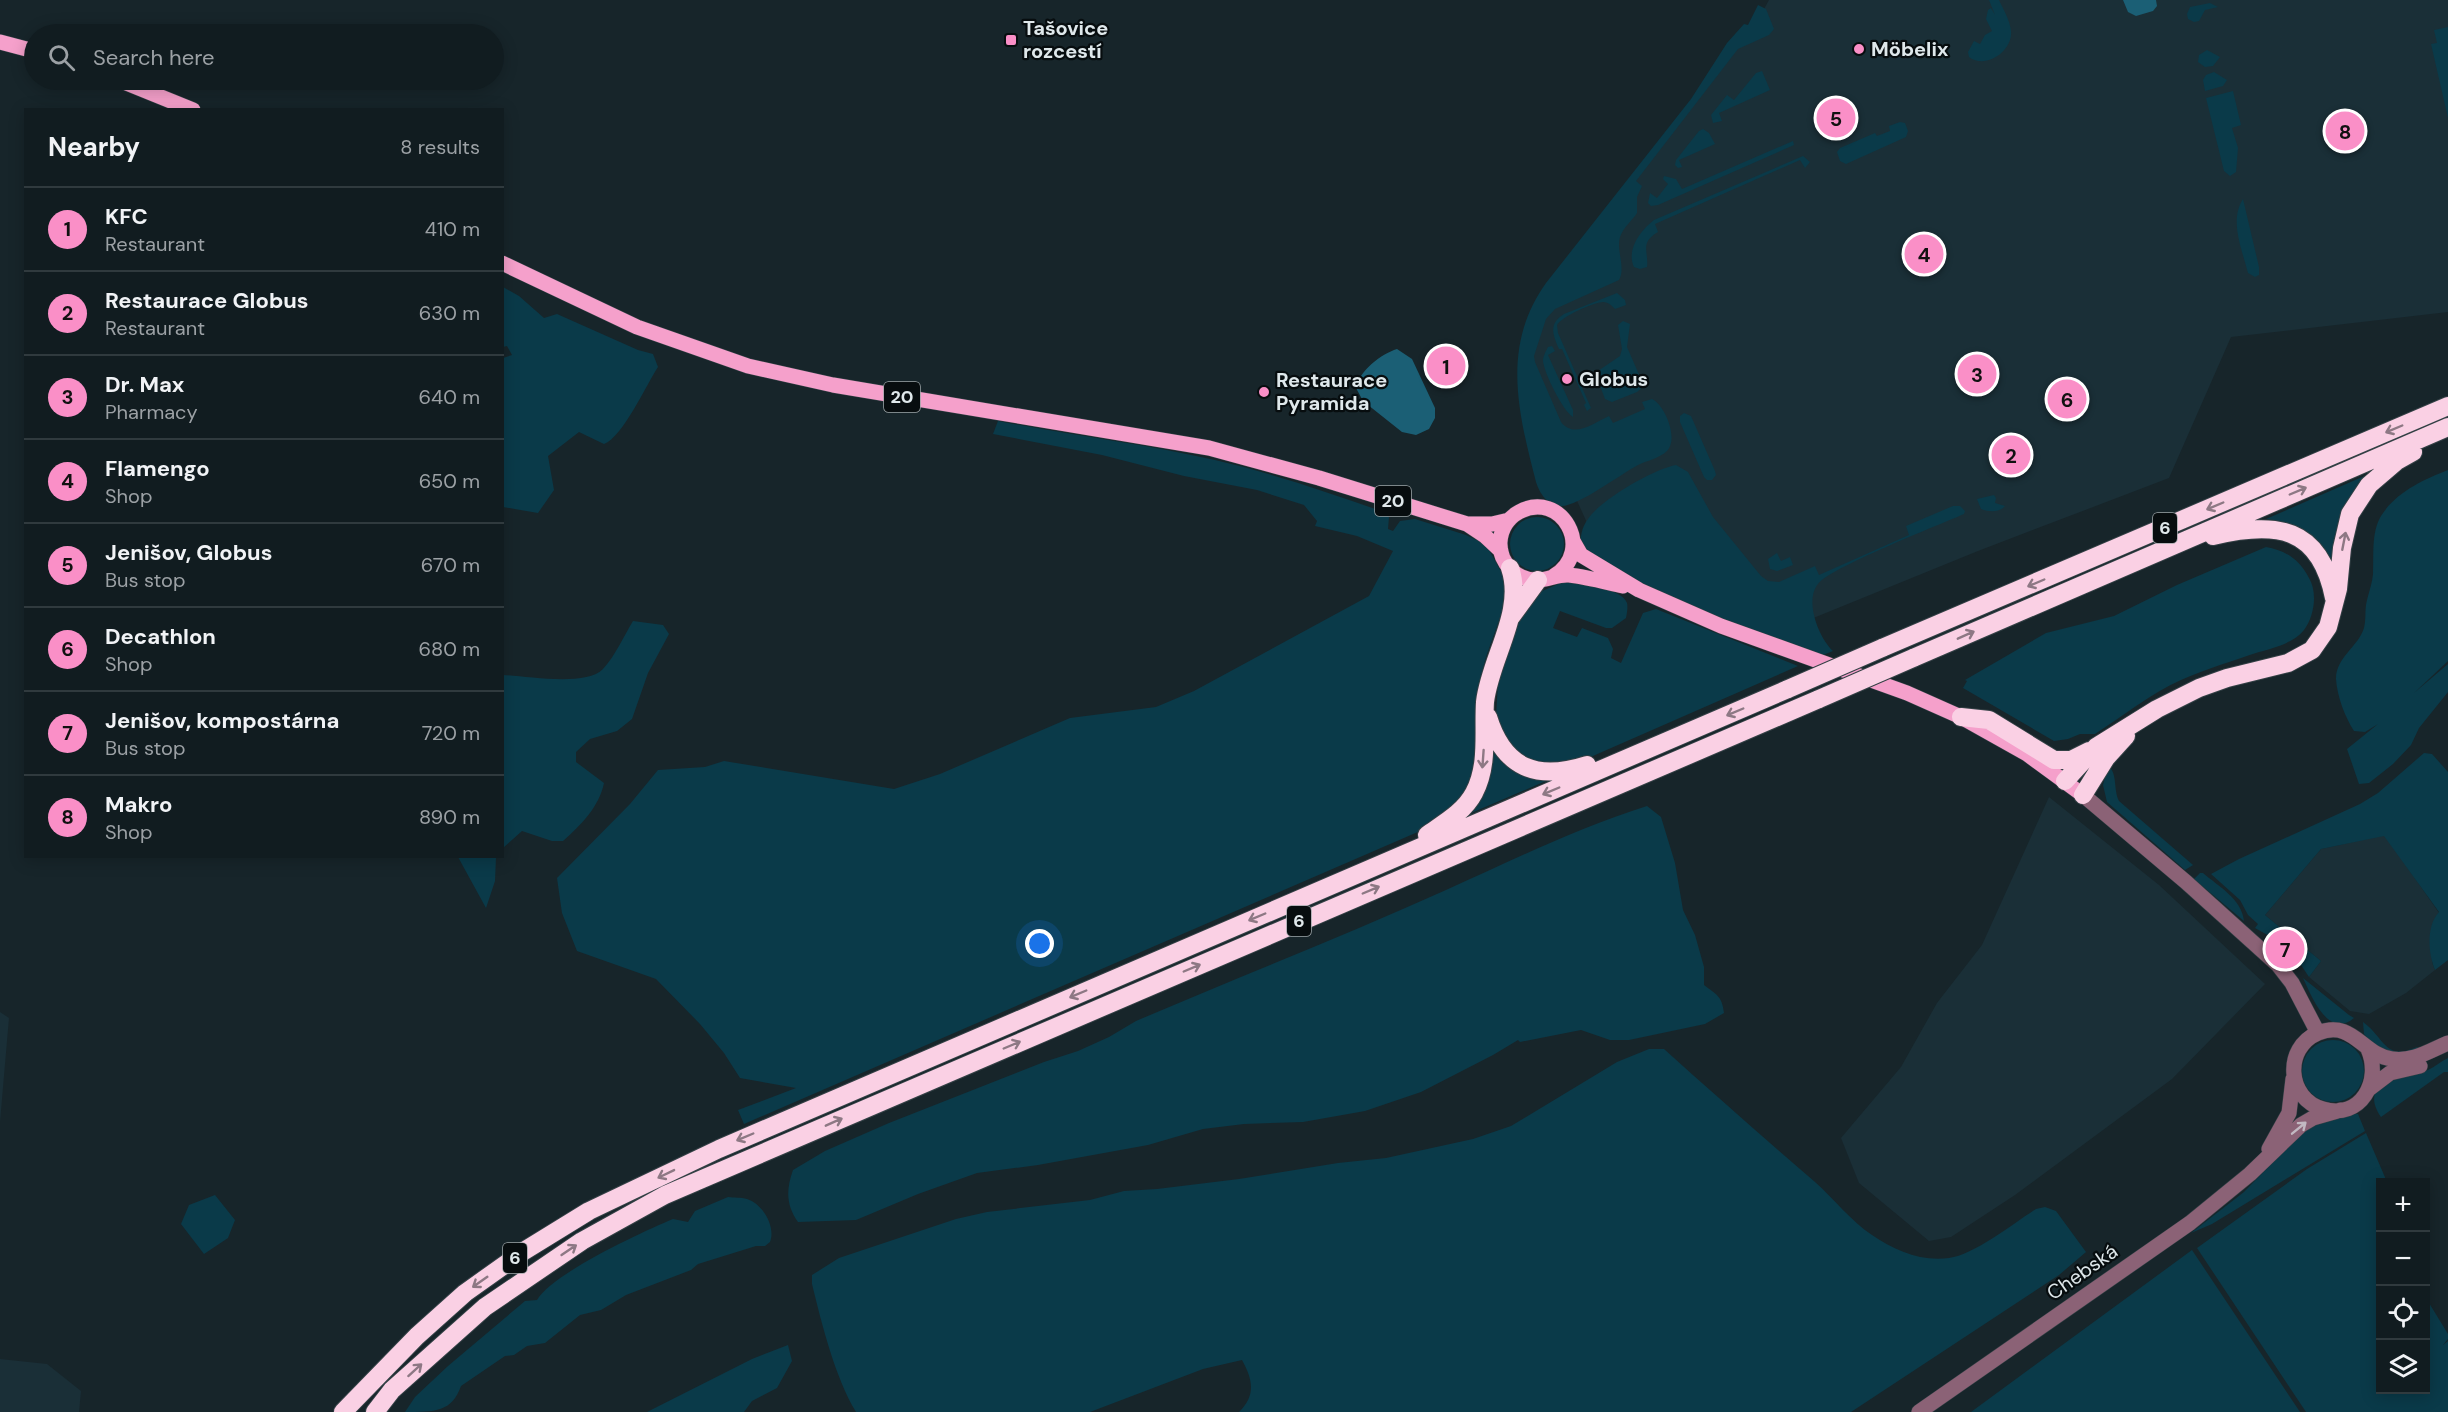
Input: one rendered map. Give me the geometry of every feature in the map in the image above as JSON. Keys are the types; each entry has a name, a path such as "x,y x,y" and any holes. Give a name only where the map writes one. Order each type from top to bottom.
{"highway":[{"name":"6","path":"343,1412 417,1336 465,1293 524,1251 589,1211 772,1126 2448,406"},
{"name":"6","path":"375,1412 393,1390 484,1307 582,1241 665,1195 2448,427"},
{"path":"1962,717 1989,720 2054,760 2070,760 2096,747 2157,709 2199,688 2227,678 2288,663 2312,650 2328,627 2339,583 2342,548 2350,514 2369,485 2397,461 2448,432"},
{"path":"2167,547 2226,533 2269,528 2305,540 2316,551 2325,567 2335,599"},
{"path":"1388,861 1456,815 1473,795 1480,781 1486,700 1494,662 1509,618 1513,589 1510,568"},
{"path":"1509,618 1546,578"},
{"path":"1486,700 1491,727 1505,753 1528,769 1558,773 1682,735"},
{"path":"2083,795 2106,758 2127,735 2157,709"},
{"path":"2065,782 2096,747"}],"main road":[{"path":"0,42 24,48"},
{"path":"144,90 188,108"},
{"name":"20","path":"504,264 637,327 748,366 833,386 1209,448 1319,478 1467,524 1501,551"},
{"path":"1639,590 1573,576 1523,577 1510,568 1501,551 1502,533 1509,520 1526,509 1548,509 1566,522 1581,555 1639,590 1721,626 1907,693 1962,717 2026,754 2083,795"},
{"name":"20","path":"1467,524 1492,524 1509,520"},
{"path":"1546,578 1569,562 1573,541"}],"street":[{"path":"2083,795 2186,882 2278,965 2292,983 2318,1033"},
{"path":"2448,1043 2404,1060 2385,1058 2368,1049 2347,1032 2332,1030 2318,1033 2307,1040 2296,1055 2293,1078 2305,1100 2328,1111 2341,1110 2353,1106 2369,1089 2391,1073 2424,1064 2448,1049"},
{"path":"2368,1049 2374,1069 2369,1089"},
{"name":"Chebská","path":"2264,1159 2289,1113 2293,1078"},
{"name":"Chebská","path":"1919,1412 2190,1223 2250,1174 2301,1125 2313,1118 2341,1110"}],"shaded area":[{"path":"1769,0 2448,0 2448,312 2231,337 2169,478 1978,551 1779,632 1599,549 1536,411 1527,360 1567,267 1753,29"},
{"path":"1989,0 1999,0 2009,23 2010,38 2008,45 1997,56 1990,60 1976,60 1969,57 1968,52 1974,41 1980,44 1985,35 1992,31 1986,19 1988,10 1991,8 1995,15"},
{"path":"2123,0 2156,0 2157,6 2153,11 2136,16 2128,12"},
{"path":"2210,3 2218,7 2205,10 2199,21 2194,22 2188,19 2187,14 2190,7"},
{"path":"1758,5 1766,9 1774,29 1769,35 1738,49 1636,181 1642,186 1637,197 1637,213 1620,237 1622,270 1619,280 1555,309 1546,319 1534,356 1561,422 1566,427 1584,428 1609,416 1613,423 1645,409 1642,402 1652,399 1666,415 1671,431 1670,446 1661,456 1638,465 1577,501 1561,506 1552,504 1542,495 1536,482 1519,405 1518,355 1523,331 1532,307 1546,283 1691,99 1727,43 1744,24 1748,25"},
{"path":"2448,27 2448,118 2431,44 2437,43 2434,30"},
{"path":"2207,50 2220,57 2213,66 2205,67 2198,62 2199,55"},
{"path":"1762,71 1770,90 1719,113 1722,121 1713,123 1711,115 1727,95 1734,100 1756,73"},
{"path":"2214,72 2227,80 2223,86 2205,91 2203,80 2206,75"},
{"path":"2233,91 2241,125 2232,128 2238,148 2236,172 2230,176 2224,171 2206,98"},
{"path":"1900,122 1905,123 1908,131 1906,137 1846,164 1840,161 1837,152 1840,148 1875,133 1877,136 1890,131 1889,126"},
{"path":"1703,129 1709,133 1715,144 1679,160 1682,167 1678,168 1675,165 1676,160"},
{"path":"1793,141 1794,145 1658,205 1651,206 1648,203 1650,193 1657,198 1668,184 1663,179 1664,176 1676,179 1682,189"},
{"path":"1803,156 1810,162 1805,168 1800,160 1655,224 1658,232 1649,240 1646,248 1647,267 1640,269 1634,267 1633,248 1644,230 1654,220"},
{"path":"2243,199 2259,267 2259,275 2255,277 2248,273 2238,235 2237,216"},
{"path":"504,288 519,296 544,318 557,314 638,350 653,354 658,367 634,410 619,432 611,439 604,444 579,432 548,456 554,490 538,513 504,507 504,358 512,355 507,346 504,347"},
{"path":"1617,293 1625,300 1626,305 1615,309 1610,304 1599,303 1571,314 1557,325 1558,333 1591,408 1587,411 1584,405 1586,403 1562,349 1559,349 1557,344 1554,326 1564,314"},
{"path":"1623,321 1630,324 1627,347 1644,386 1637,392 1612,402 1605,399 1595,373 1620,356 1622,349 1618,325"},
{"path":"1552,346 1555,351 1548,355 1573,410 1573,417 1559,400 1547,374 1543,361 1548,347"},
{"path":"1397,349 1412,359 1435,408 1435,418 1429,429 1416,435 1402,432 1363,401 1356,388 1361,375 1372,364"},
{"path":"1684,413 1691,416 1715,471 1716,475 1712,480 1704,477 1680,422 1680,416"},
{"path":"998,421 1161,449 1236,465 1299,483 1381,511 1389,517 1388,529 1393,531 1400,521 1415,519 1466,535 1483,543 1504,577 1505,588 1502,612 1478,687 1475,717 1477,752 1468,792 1427,828 744,1124 738,1110 796,1088 740,1078 724,1053 700,1024 656,979 577,951 562,913 557,878 630,804 658,770 705,767 724,761 894,789 940,774 1070,718 1156,707 1194,691 1369,596 1393,551 1357,536 1315,526 1317,521 1304,505 1257,490 1184,476 1102,455 993,434"},
{"path":"1676,465 1688,472 1713,517 1761,576 1768,581 1779,582 1815,566 1819,575 1909,535 1906,526 1953,506 1960,506 1965,511 1964,514 1842,568 1818,584 1812,600 1815,619 1818,629 1833,651 1823,655 1668,597 1601,563 1581,546 1584,525 1594,511 1642,479"},
{"path":"2448,470 2448,661 2414,693 2448,664 2448,692 2419,728 2411,745 2393,764 2369,783 2359,784 2347,749 2378,724 2365,732 2354,731 2342,706 2336,679 2343,658 2364,628 2366,605 2373,574 2376,530 2381,516 2394,500 2420,483"},
{"path":"2369,474 2333,563 2310,538 2296,528 2266,519"},
{"path":"1994,495 1995,503 2005,506 1994,511 1981,509 1977,499"},
{"path":"1532,517 1542,517 1552,521 1560,529 1564,544 1560,559 1552,567 1542,571 1532,571 1522,567 1514,559 1510,549 1510,539 1514,529 1522,521"},
{"path":"2266,547 2286,553 2296,561 2312,584 2314,605 2307,625 2300,635 2283,644 2190,676 2148,698 2095,734 2080,734 2054,741 1963,688 1967,681 1965,680 2046,633 2114,616 2177,585"},
{"path":"1777,553 1781,561 1790,557 1793,565 1777,571 1770,569 1768,559"},
{"path":"1565,581 1609,590 1627,603 1626,618 1612,628 1606,628 1560,611 1553,628 1577,637 1582,628 1608,638 1613,649 1611,658 1621,663 1643,613 1656,609 1798,666 1570,765 1531,762 1510,747 1496,717 1498,682 1519,618 1540,592"},
{"path":"633,621 663,625 669,634 648,673 632,719 617,731 590,739 576,752 576,762 604,783 594,808 563,841 552,841 522,831 504,847 504,675 583,678 603,669"},
{"path":"1491,746 1528,776 1546,781 1469,814"},
{"path":"2424,753 2432,754 2448,772 2448,960 2435,970 2431,956 2430,932 2439,912 2384,836 2321,849 2265,915 2321,961 2309,977 2299,962 2280,942 2255,928 2258,924 2248,915 2240,900 2211,874 2360,804 2378,793"},
{"path":"2108,765 2113,773 2119,801 2193,865 2185,870 2107,802 2103,785"},
{"path":"2049,797 2159,885 2265,984 2172,1079 2015,1195 1951,1237 1929,1241 1859,1183 1841,1138 1901,1067 1937,1003 1982,945"},
{"path":"1647,806 1661,817 1675,863 1683,910 1695,935 1704,967 1704,985 1718,996 1722,1003 1724,1013 1705,1024 1629,1040 1610,1040 1581,1030 1520,1042 1518,1040 1421,1092 1365,1111 1303,1122 1244,1124 1203,1129 1148,1145 1038,1165 977,1173 856,1220 798,1222 791,1210 788,1197 793,1170 825,1151 889,1123 1044,1062 1078,1051 1109,1037 1136,1021 1369,924 1570,834"},
{"path":"2385,835 2439,913 2432,962 2435,970 2406,993 2369,1014 2350,1011 2309,977 2321,961 2265,915 2321,849"},
{"path":"459,858 496,858 495,881 486,908"},
{"path":"2200,873 2222,888 2234,900 2239,906 2244,921 2194,879"},
{"path":"2303,978 2354,1018 2345,1023 2336,1023 2329,1019 2316,1004"},
{"path":"0,1012 9,1018 0,1122"},
{"path":"2363,1022 2391,1050 2406,1051 2417,1047 2421,1051 2416,1053 2379,1051 2364,1034"},
{"path":"2333,1040 2345,1042 2355,1049 2362,1059 2364,1071 2362,1083 2355,1093 2345,1100 2333,1102 2321,1100 2311,1093 2304,1083 2302,1071 2304,1059 2311,1049 2321,1042"},
{"path":"1649,1049 1664,1049 1815,1182 1864,1229 1899,1250 1928,1258 1959,1256 1982,1245 2036,1209 2045,1207 2056,1211 2086,1252 2059,1275 1851,1412 1239,1412 1248,1400 1251,1387 1249,1374 1242,1360 1203,1369 1090,1412 856,1412 835,1367 812,1284 812,1275 839,1258 956,1219 987,1212 1090,1200 1124,1191 1239,1179 1338,1163 1386,1158 1473,1139 1511,1126 1617,1062"},
{"path":"2448,1058 2448,1072 2444,1072 2381,1117 2375,1105 2375,1095 2379,1088 2396,1079 2428,1070"},
{"path":"2358,1114 2365,1131 2212,1224 2191,1233 2244,1192 2312,1122"},
{"path":"2366,1133 2385,1178 2376,1178 2376,1394 2430,1394 2430,1305 2448,1334 2448,1339 2443,1345 2448,1341 2448,1412 2306,1412 2197,1248 2307,1169"},
{"path":"215,1195 235,1220 228,1238 204,1254 181,1224 189,1205"},
{"path":"728,1197 747,1199 763,1211 770,1223 770,1242 765,1246 756,1246 698,1264 691,1270 626,1295 601,1310 580,1315 545,1343 527,1346 514,1355 505,1356 461,1386 453,1401 447,1406 434,1411 405,1412 415,1397 448,1366 525,1301 537,1300 546,1289 599,1254 673,1219 688,1222 695,1211"},
{"path":"2192,1250 2300,1412 1971,1412"},
{"path":"788,1345 792,1361 777,1388 752,1401 744,1412 647,1412 752,1359"},
{"path":"0,1359 47,1364 81,1391 79,1412 0,1412"}],"place":[{"name":"Tašovice rozcestí","path":"1011,40"},
{"name":"Möbelix","path":"1859,49"},
{"name":"Jenišov, Globus","path":"1836,118"},
{"name":"Makro","path":"2345,131"},
{"name":"Flamengo","path":"1924,254"},
{"name":"KFC","path":"1446,366"},
{"name":"Dr. Max","path":"1977,374"},
{"name":"Globus","path":"1567,379"},
{"name":"Restaurace Pyramida","path":"1264,392"},
{"name":"Decathlon","path":"2067,399"},
{"name":"Restaurace Globus","path":"2011,455"},
{"name":"Jenišov, kompostárna","path":"2285,949"}]}
